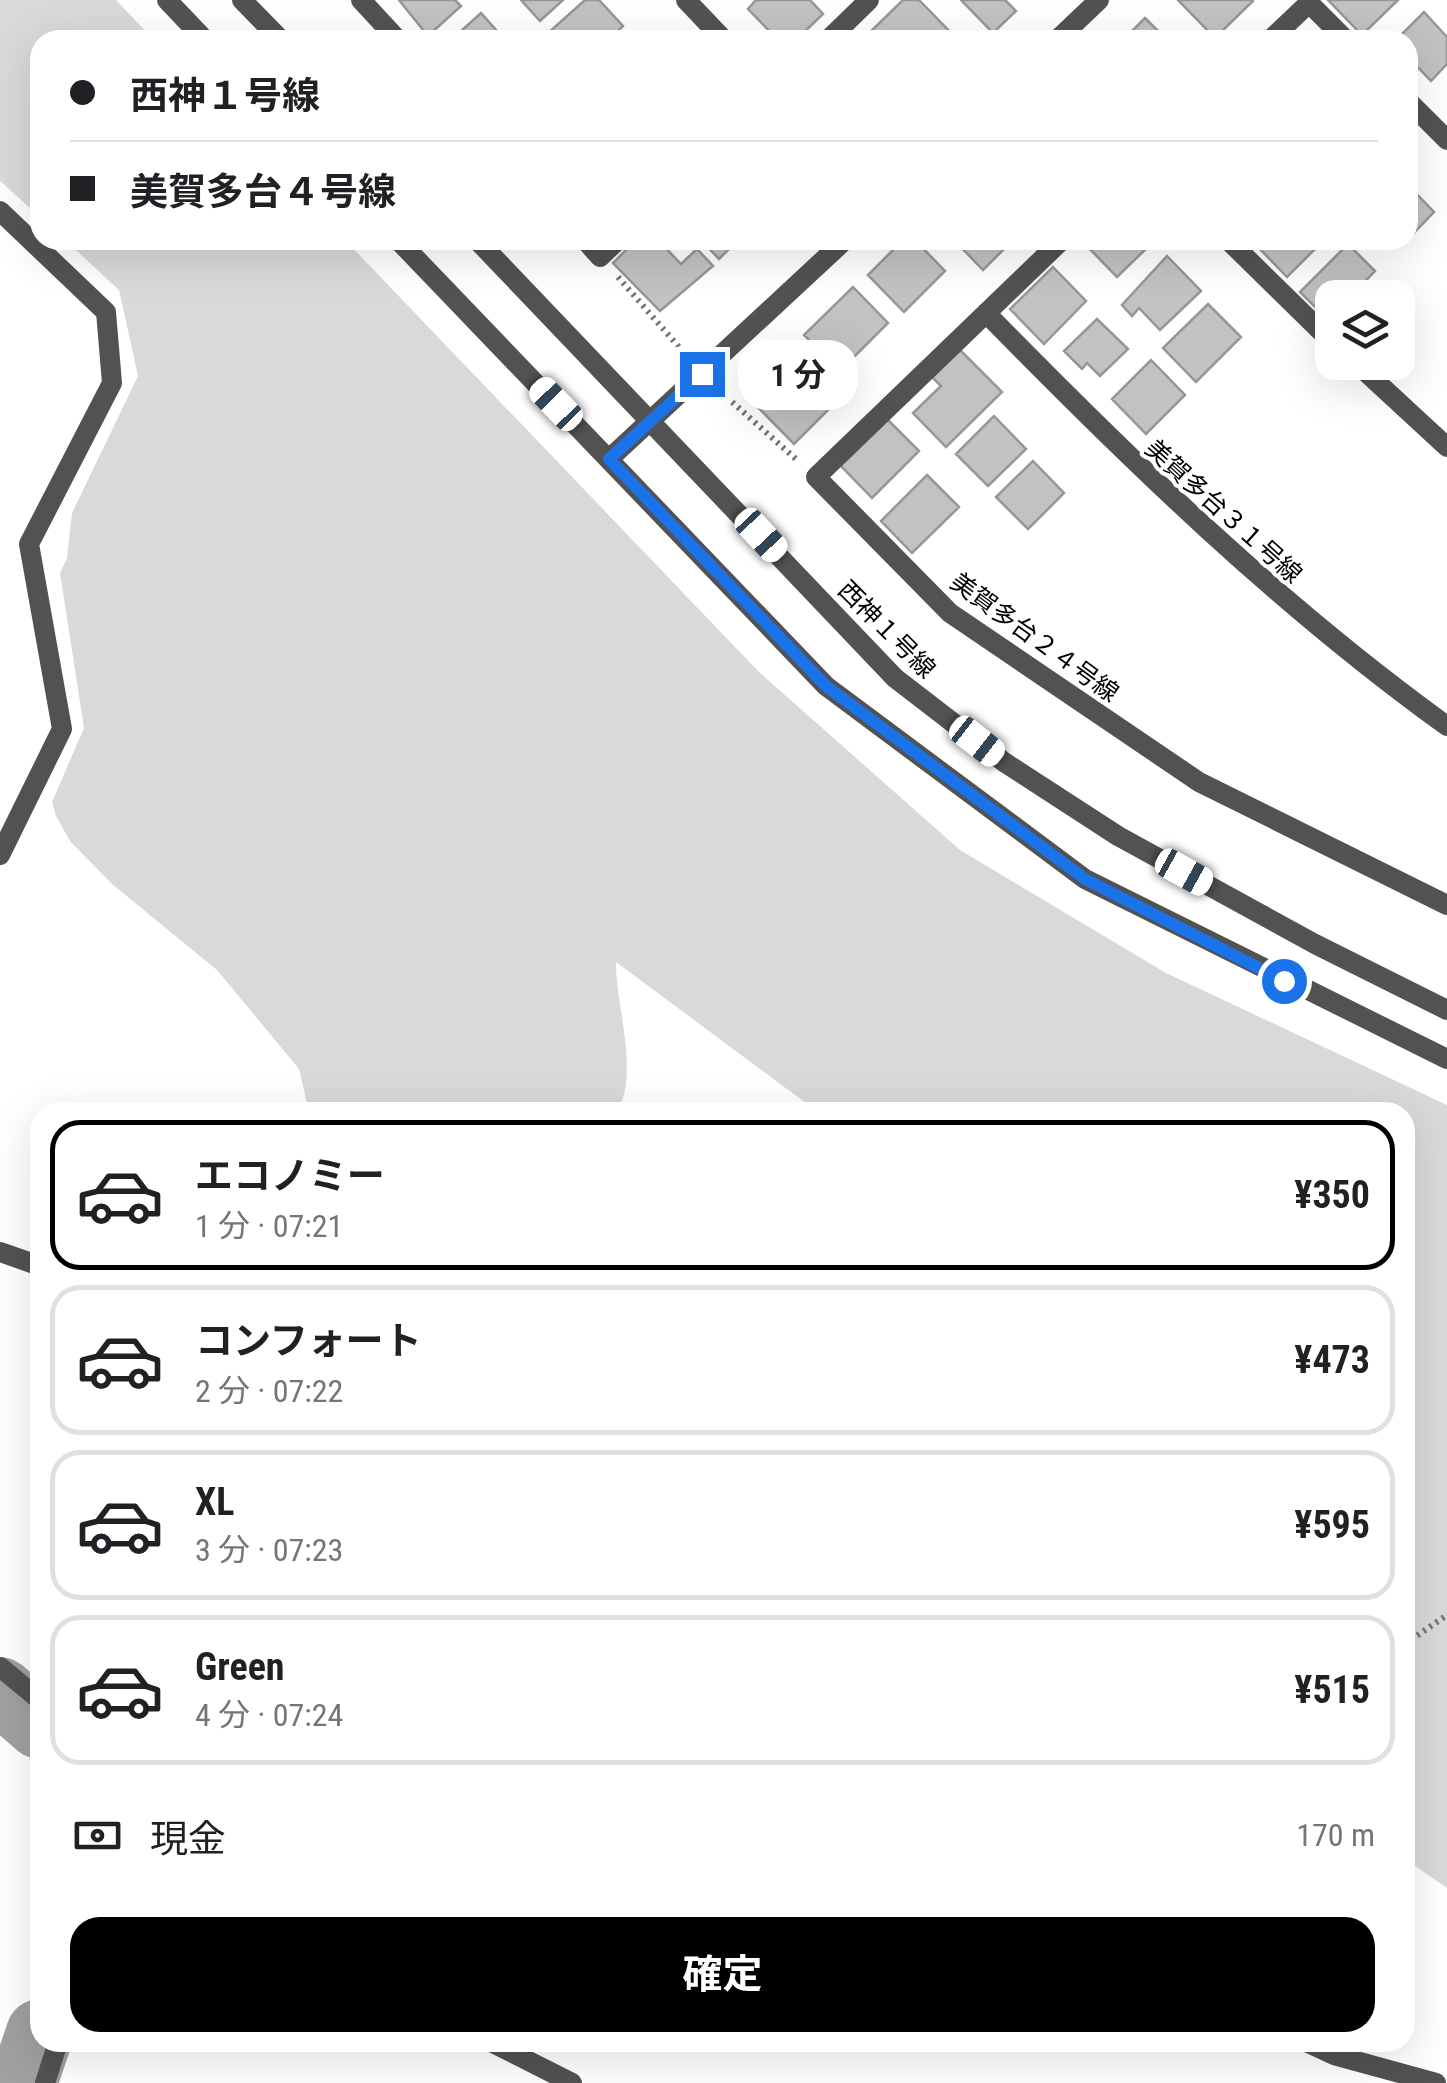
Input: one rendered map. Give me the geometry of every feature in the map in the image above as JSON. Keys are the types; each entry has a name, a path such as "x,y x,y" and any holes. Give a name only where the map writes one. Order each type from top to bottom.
{"street":[{"path":"167,0 196,30"},
{"path":"242,0 271,30"},
{"path":"360,0 388,30"},
{"path":"686,0 714,30"},
{"path":"838,30 870,0"},
{"path":"1068,30 1100,0"},
{"path":"1280,30 1308,3 1336,30"},
{"path":"1418,111 1447,140"},
{"path":"0,211 30,240"},
{"path":"0,855 62,730 29,544 112,383 106,312 41,250"},
{"path":"408,250 826,686 1085,879 1447,1060"},
{"name":"西神１号線","path":"487,250 654,420 895,678 1004,762 1134,845 1447,1010"},
{"path":"594,250 600,257 607,250"},
{"path":"609,459 834,250"},
{"path":"816,477 1052,250"},
{"path":"1238,250 1315,325"},
{"name":"美賀多台３１号線","path":"986,313 1151,482 1348,654 1447,726"},
{"path":"1374,380 1447,448"},
{"name":"美賀多台２４号線","path":"816,477 950,613 1184,772 1447,905"},
{"path":"0,1252 30,1262"},
{"path":"0,1666 30,1692"},
{"path":"46,2083 55,2052"},
{"path":"511,2052 572,2083"},
{"path":"1328,2052 1436,2083"}],"path":[{"path":"600,257 702,374 816,477"},
{"path":"1415,1637 1447,1615"}],"shaded area":[{"path":"0,0 116,0 144,30 30,30 30,208 0,181"},
{"path":"76,250 355,250 759,672 960,850 1166,973 1447,1105 1447,1888 1415,1866 1415,1102 805,1102 616,962 627,1057 622,1102 307,1102 299,1069 217,970 112,884 70,841 52,802 84,728 60,573 67,558 72,513 138,376 119,290"}],"building":[{"path":"399,0 455,0 461,6 435,30 423,30"},
{"path":"521,0 563,0 540,21"},
{"path":"585,0 599,0 623,26 619,30 551,30"},
{"path":"756,0 810,0 823,14 806,30 768,30 748,9"},
{"path":"903,0 919,0 948,30 872,30"},
{"path":"961,0 1005,0 1016,11 996,30 990,30"},
{"path":"1178,0 1253,0 1223,30 1207,30"},
{"path":"1328,0 1398,0 1367,30 1357,30"},
{"path":"1424,12 1447,37 1447,64 1431,81 1418,67 1418,30 1406,30"},
{"path":"481,13 496,30 462,30"},
{"path":"1145,18 1157,30 1133,30"},
{"path":"1418,195 1434,212 1418,229"},
{"path":"626,250 668,250 681,264 698,250 713,266 660,311 613,263"},
{"path":"710,250 728,250 719,259"},
{"path":"893,250 925,250 945,271 904,312 868,275"},
{"path":"964,250 1003,250 983,270"},
{"path":"1091,250 1145,250 1117,277"},
{"path":"1261,250 1314,250 1287,277"},
{"path":"1342,250 1354,250 1375,271 1366,280 1315,280 1315,307 1300,292"},
{"path":"1167,256 1201,291 1160,330 1139,308 1132,316 1122,305"},
{"path":"1053,267 1086,301 1044,344 1010,309"},
{"path":"853,287 888,323 840,371 804,335"},
{"path":"1208,304 1241,337 1196,382 1163,348"},
{"path":"1097,319 1128,349 1100,376 1087,363 1082,369 1064,351"},
{"path":"959,349 1002,392 946,447 913,413 941,386 931,376"},
{"path":"777,358 828,410 794,444 743,392"},
{"path":"1151,360 1185,395 1146,434 1112,399"},
{"path":"994,416 1026,449 988,486 956,454"},
{"path":"885,417 919,451 872,498 838,463"},
{"path":"1033,461 1064,493 1028,529 996,497"},
{"path":"927,475 959,507 912,553 881,521"}],"waterway":[{"path":"0,1691 30,1716"},
{"path":"23,2083 34,2052"}],"route":[{"path":"702,374 609,459 826,686 1085,879 1284,981"}]}
